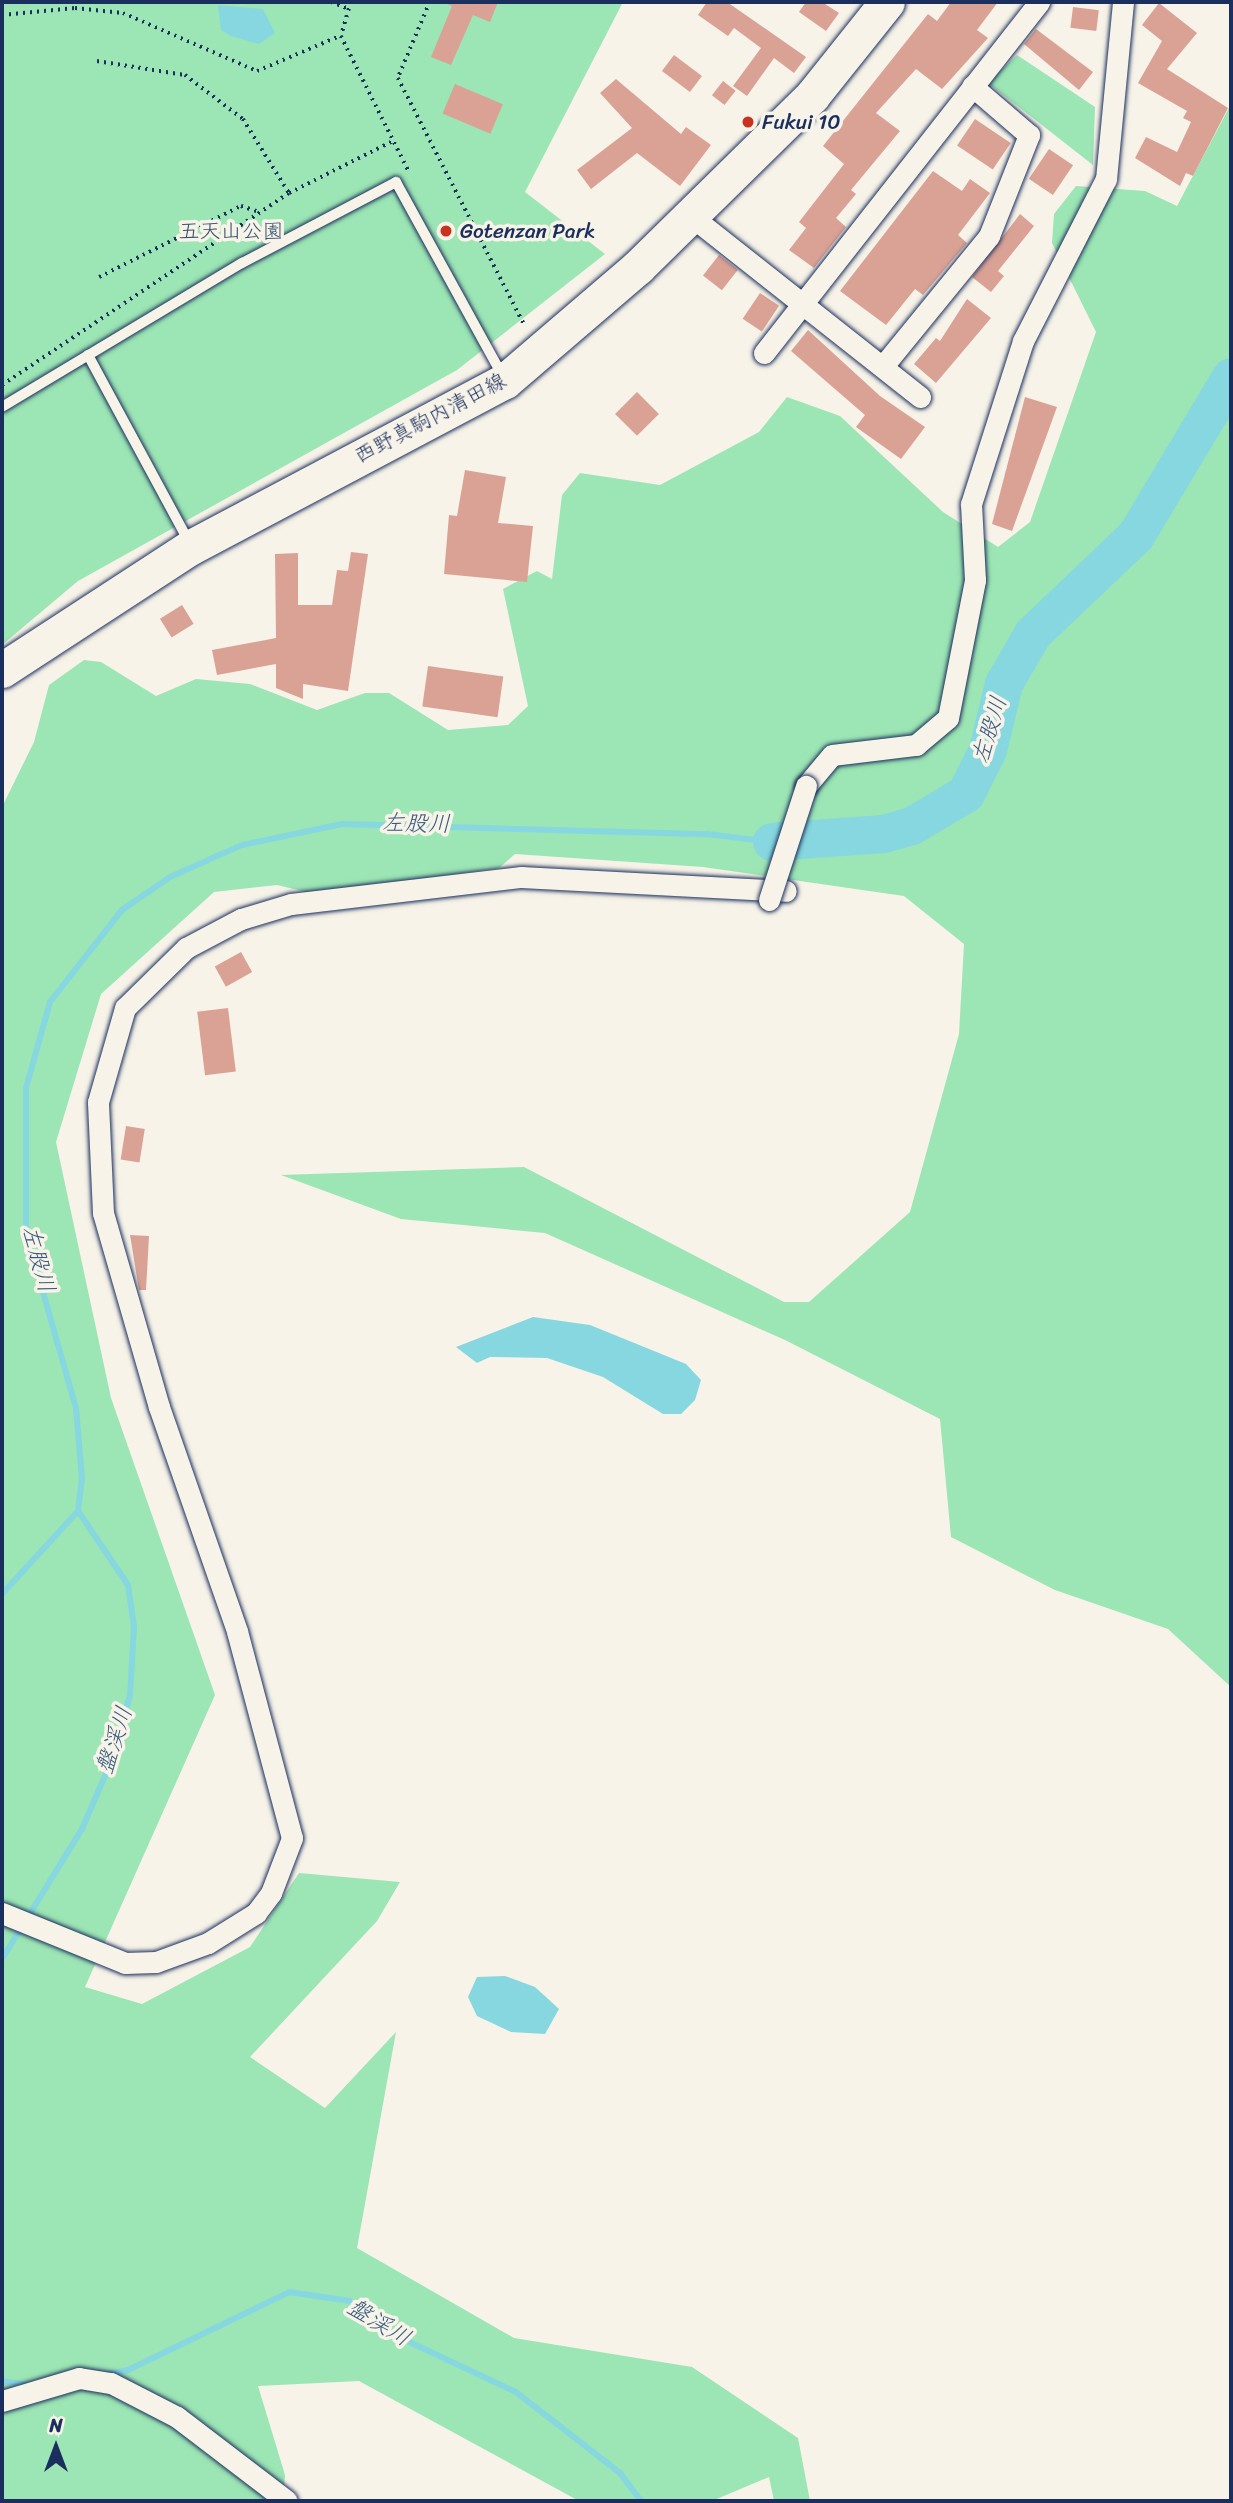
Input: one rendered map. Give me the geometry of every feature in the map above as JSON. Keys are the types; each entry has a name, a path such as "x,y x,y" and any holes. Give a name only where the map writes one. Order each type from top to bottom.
{"main road":[{"name":"西野真駒内清田線","path":"2,670 191,547 505,381 691,216 812,96 887,2"}],"street":[{"path":"764,353 807,303 1039,2"},
{"path":"2,1913 125,1963 156,1962 208,1943 256,1913 271,1893 292,1838 237,1631 159,1407 103,1213 97,1102 109,1047 125,1008 186,948 242,919 290,904 521,877 778,895 806,786 832,755 916,745 948,718 975,580 971,503 1023,341 1106,179 1123,2"},
{"path":"883,366 989,236 1029,135 972,86"},
{"path":"691,216 807,303 920,397"},
{"path":"2,2401 79,2378 111,2382 177,2417 287,2501"}],"lane":[{"path":"2,407 88,355 396,182 505,381"},
{"path":"88,355 191,547"}],"path":[{"path":"331,2 349,9"},
{"path":"430,2 398,78 528,331"},
{"path":"2,15 75,8 122,13 257,71 341,36"},
{"path":"96,61 185,75 243,119 289,193"},
{"path":"2,385 289,193 393,141"},
{"path":"99,277 241,206 260,212"}],"green space":[{"name":"五天山公園","path":"2,2 623,2 525,192 605,254 457,370 78,581 2,645"},
{"path":"1017,55 1095,107 1093,165 988,83"},
{"path":"1231,104 1231,1687 1168,1629 1055,1590 951,1537 940,1419 785,1340 545,1233 401,1219 281,1175 524,1167 784,1302 809,1302 910,1212 959,1034 964,944 904,896 703,867 515,854 499,868 315,894 277,885 214,892 101,994 56,1142 111,1398 215,1695 85,1987 142,2004 250,1947 299,1873 400,1882 377,1921 250,2057 325,2108 396,2032 357,2248 514,2338 692,2367 798,2438 810,2501 774,2501 769,2477 712,2501 579,2501 359,2381 258,2386 285,2475 283,2501 2,2501 2,807 34,742 49,685 84,660 101,662 156,696 196,679 250,684 317,710 365,693 389,693 448,730 508,725 528,706 503,589 537,571 552,579 562,495 580,473 660,485 759,432 787,397 840,416 943,512 998,547 1030,522 1096,332 1052,243 1054,214 1076,186 1145,191 1177,206"}],"water":[{"path":"218,5 263,9 275,33 259,44 231,36 221,30"},
{"path":"533,1317 590,1325 686,1364 701,1380 695,1400 681,1414 663,1414 603,1377 547,1358 490,1357 477,1363 456,1347"},
{"path":"505,1976 535,1987 559,2009 545,2034 511,2032 477,2016 468,1997 477,1977"}],"building":[{"path":"442,2 498,2 490,22 473,15 451,65 431,57 452,6"},
{"path":"707,2 727,2 806,57 794,73 774,58 747,96 733,86 761,48 734,28 728,36 698,15"},
{"path":"806,2 822,2 839,13 826,31 799,12"},
{"path":"951,2 998,2 977,30 988,38 942,89 916,69 876,113 900,131 851,190 856,194 836,218 846,227 814,268 789,250 806,228 799,222 844,164 823,146 928,14 937,21"},
{"path":"1159,3 1197,33 1167,69 1228,108 1193,176 1186,173 1180,186 1135,158 1146,137 1177,152 1191,122 1183,118 1187,111 1138,83 1162,41 1142,25"},
{"path":"1073,7 1099,10 1096,31 1070,28"},
{"path":"1036,29 1093,72 1079,90 1024,44"},
{"path":"674,55 702,76 690,92 662,71"},
{"path":"616,79 681,134 686,127 711,145 680,186 637,153 591,189 577,170 632,128 600,93"},
{"path":"723,81 736,91 725,105 712,95"},
{"path":"455,84 503,104 490,134 442,113"},
{"path":"975,119 1011,143 993,170 957,146"},
{"path":"1049,149 1073,165 1053,195 1029,179"},
{"path":"933,171 962,191 970,179 990,193 958,235 967,243 923,295 915,289 886,325 840,291"},
{"path":"1020,214 1034,226 998,271 1004,276 991,292 972,277"},
{"path":"719,255 738,270 722,290 703,275"},
{"path":"760,293 779,306 762,332 743,319"},
{"path":"967,299 991,318 936,383 914,364 936,338 940,341"},
{"path":"808,330 880,396 925,427 901,459 856,427 865,415 791,351"},
{"path":"637,392 659,414 637,436 615,414"},
{"path":"1025,397 1057,407 1012,531 992,524"},
{"path":"465,470 506,477 498,523 533,526 527,582 444,574 449,515 457,516"},
{"path":"351,552 368,554 348,691 303,684 303,699 276,688 276,664 217,675 212,650 276,638 275,554 298,553 298,605 332,605 337,570 348,571"},
{"path":"182,605 194,624 172,637 160,619"},
{"path":"428,666 503,677 498,717 422,707"},
{"path":"241,952 252,972 226,987 215,967"},
{"path":"228,1008 236,1072 205,1075 197,1012"},
{"path":"126,1126 145,1129 139,1163 121,1160"},
{"path":"130,1235 149,1236 146,1290 139,1290"}],"waterway":[{"name":"左股川","path":"772,842 884,834 912,826 966,794 988,750 1004,684 1033,634 1136,536 1231,377"},
{"name":"左股川","path":"2,1594 78,1511 82,1479 76,1408 26,1232 26,1088 50,1002 122,910 170,877 242,845 342,824 707,834 772,842"},
{"name":"盤渓川","path":"2,1959 82,1829 114,1755 130,1695 134,1627 128,1585 78,1511"},
{"name":"盤渓川","path":"106,2374 128,2370 289,2292 350,2301 401,2338 516,2392 620,2473 641,2501"},
{"name":"盤渓川","path":"2,2381 30,2385"}],"place":[{"name":"Fukui 10","path":"748,122"},
{"name":"Gotenzan Park","path":"446,231"}]}
